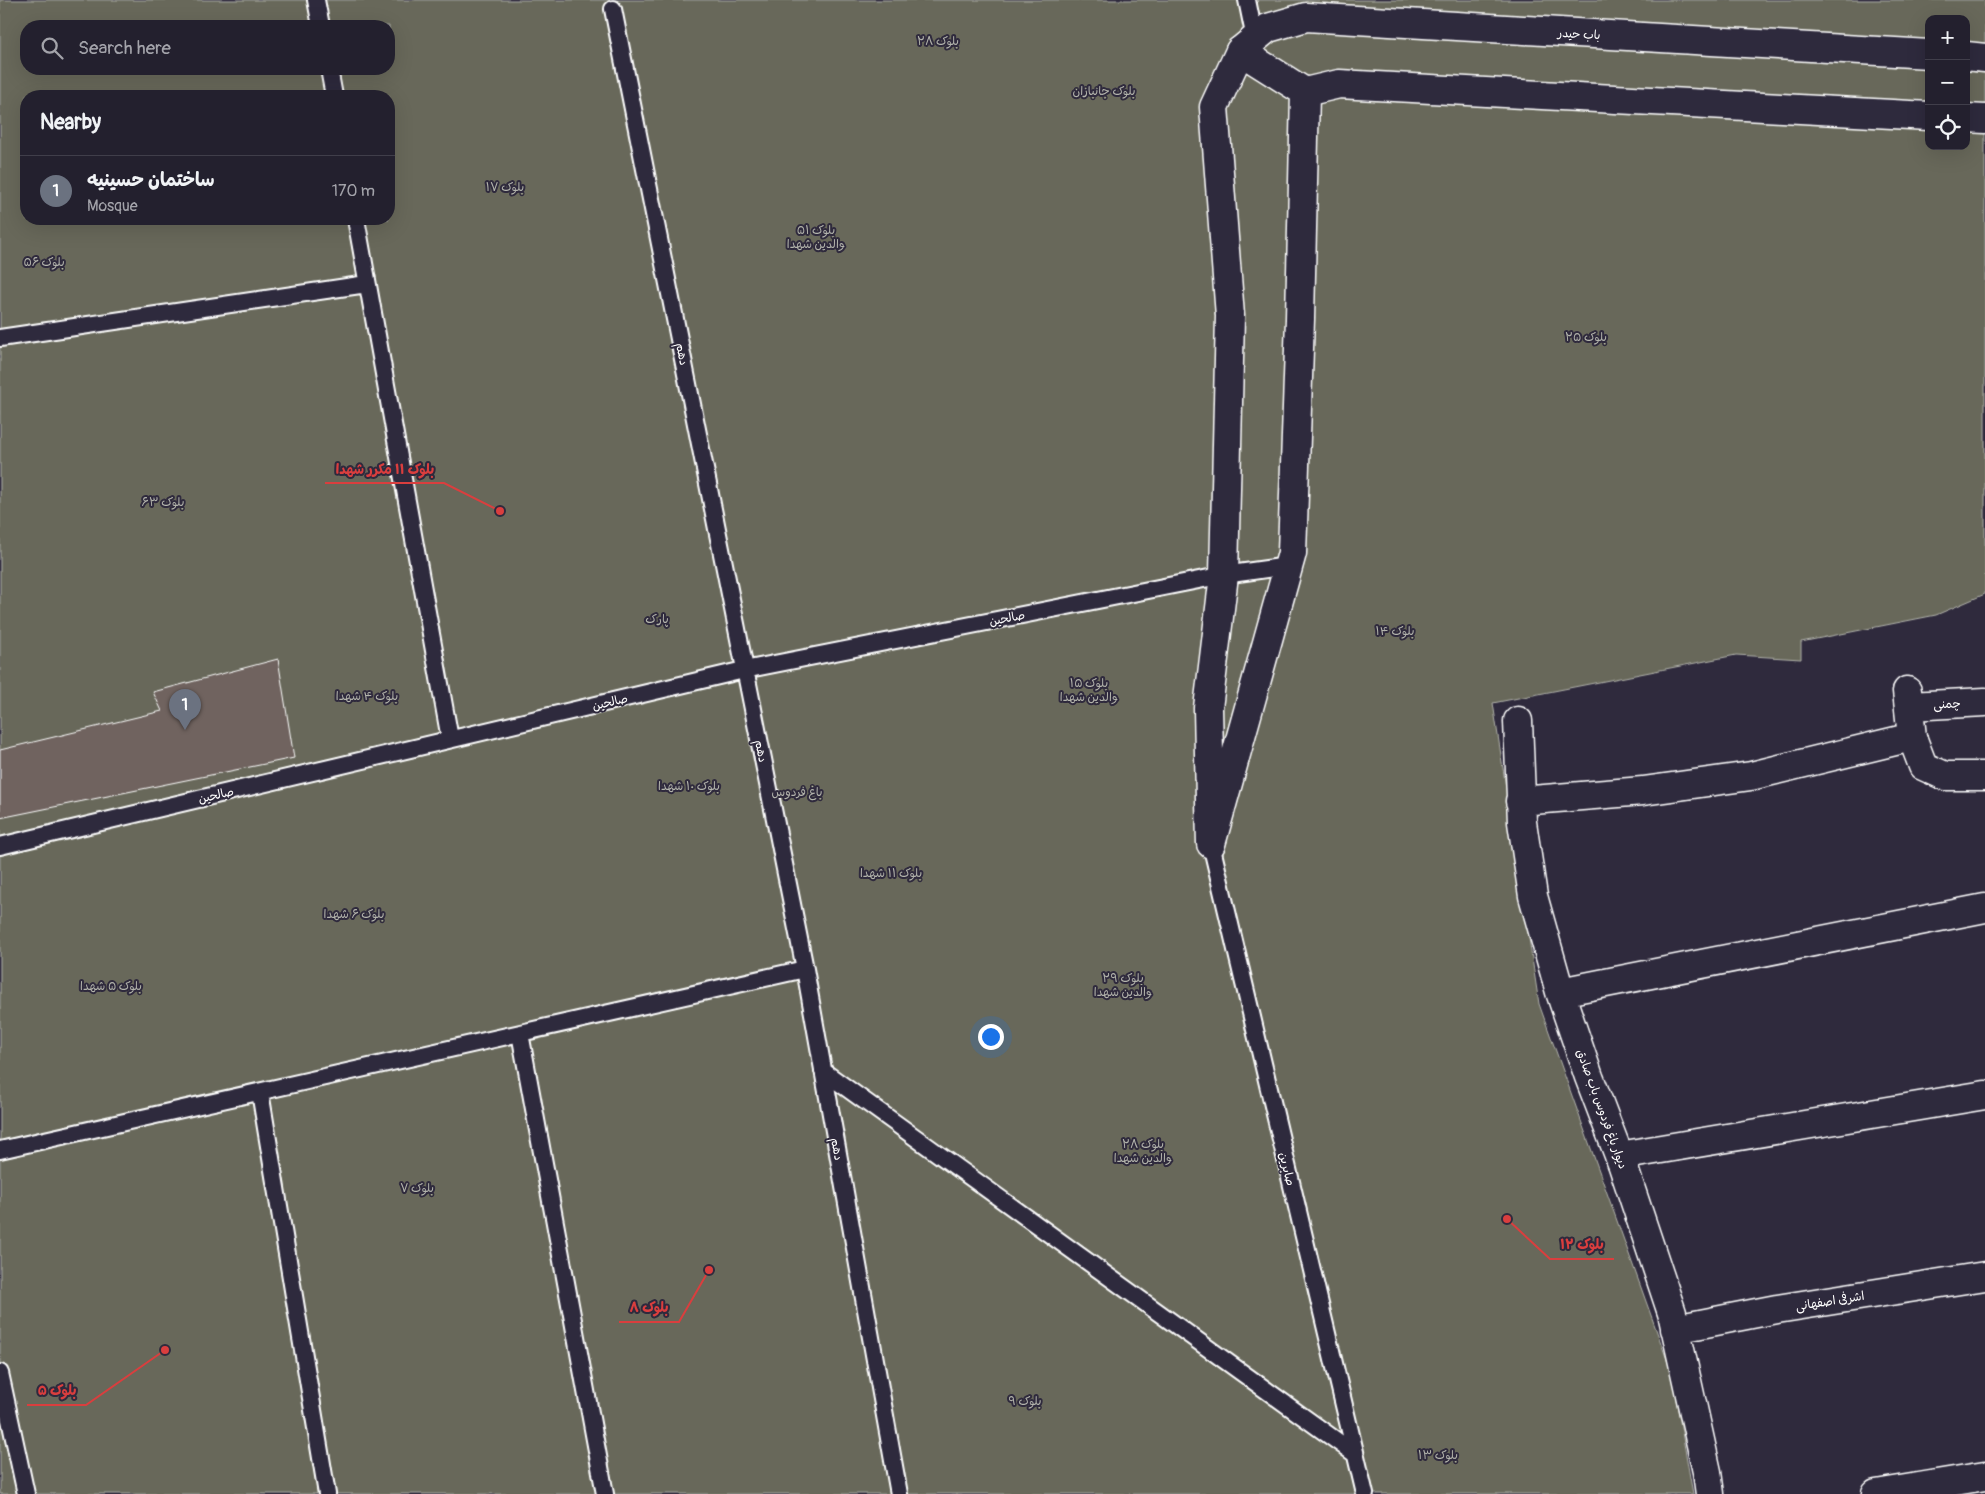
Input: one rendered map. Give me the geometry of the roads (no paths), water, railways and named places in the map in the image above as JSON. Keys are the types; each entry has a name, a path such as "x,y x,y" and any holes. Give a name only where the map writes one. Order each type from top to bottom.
{"street":[{"name":"باب حیدر","path":"1248,45 1268,28 1306,17 1925,54"},
{"path":"1211,844 1208,708 1224,575 1230,316 1214,106 1248,45 1305,92"},
{"path":"1970,56 1985,58"},
{"path":"1305,92 1339,84 1925,116"},
{"path":"1211,844 1292,552 1305,92"},
{"path":"1970,118 1985,119"},
{"name":"چمنی","path":"1912,737 1908,699 1985,702"},
{"name":"دیوار باغ فردوس باب صادق","path":"1518,721 1520,801 1532,896 1560,992 1619,1156 1675,1329 1707,1472 1710,1494"},
{"path":"1520,801 1643,791 1751,776 1912,737 1923,766 1945,776 1985,776"},
{"path":"1560,992 1985,908"},
{"path":"1619,1156 1985,1096"},
{"name":"اشرفی اصفهانی","path":"1675,1329 1777,1309 1985,1276"},
{"path":"1876,1494 1985,1476"}],"lane":[{"path":"316,0 320,20"},
{"path":"1247,0 1248,45"},
{"name":"دهم","path":"613,9 805,970 899,1494"},
{"path":"330,75 333,90"},
{"path":"357,225 450,740"},
{"path":"0,338 367,284"},
{"name":"صالحین","path":"0,846 744,670 1224,575 1288,566"},
{"name":"صابرین","path":"1211,844 1365,1494"},
{"path":"0,1150 805,970"},
{"path":"520,1033 605,1494"},
{"path":"823,1070 1355,1454"},
{"path":"260,1092 327,1494"},
{"path":"0,1373 26,1494"}],"place":[{"name":"بلوک ۱۱ مکرر شهدا","path":"500,511"},
{"name":"ساختمان حسینیه","path":"185,730"},
{"name":"بلوک ۱۲","path":"1507,1219"},
{"name":"بلوک ۸","path":"709,1270"},
{"name":"بلوک ۵","path":"165,1350"}],"park label":[{"name":"بلوک ۲۸","path":"938,41"},
{"name":"بلوک جانبازان","path":"1104,91"},
{"name":"بلوک ۱۷","path":"505,187"},
{"name":"بلوک ۵۱ والدین شهدا","path":"816,237"},
{"name":"بلوک ۵۶","path":"44,262"},
{"name":"بلوک ۲۵","path":"1586,337"},
{"name":"بلوک ۶۳","path":"163,502"},
{"name":"پارک","path":"657,619"},
{"name":"بلوک ۱۴","path":"1395,631"},
{"name":"بلوک ۱۵ والدین شهدا","path":"1089,690"},
{"name":"بلوک ۴ شهدا","path":"367,696"},
{"name":"بلوک ۱۰ شهدا","path":"689,786"},
{"name":"باغ فردوس","path":"797,792"},
{"name":"بلوک ۱۱ شهدا","path":"891,873"},
{"name":"بلوک ۶ شهدا","path":"354,914"},
{"name":"بلوک ۲۹ والدین شهدا","path":"1123,985"},
{"name":"بلوک ۵ شهدا","path":"111,986"},
{"name":"بلوک ۲۸ والدین شهدا","path":"1143,1151"},
{"name":"بلوک ۷","path":"417,1188"},
{"name":"بلوک ۹","path":"1025,1401"},
{"name":"بلوک ۱۳","path":"1438,1455"}]}
